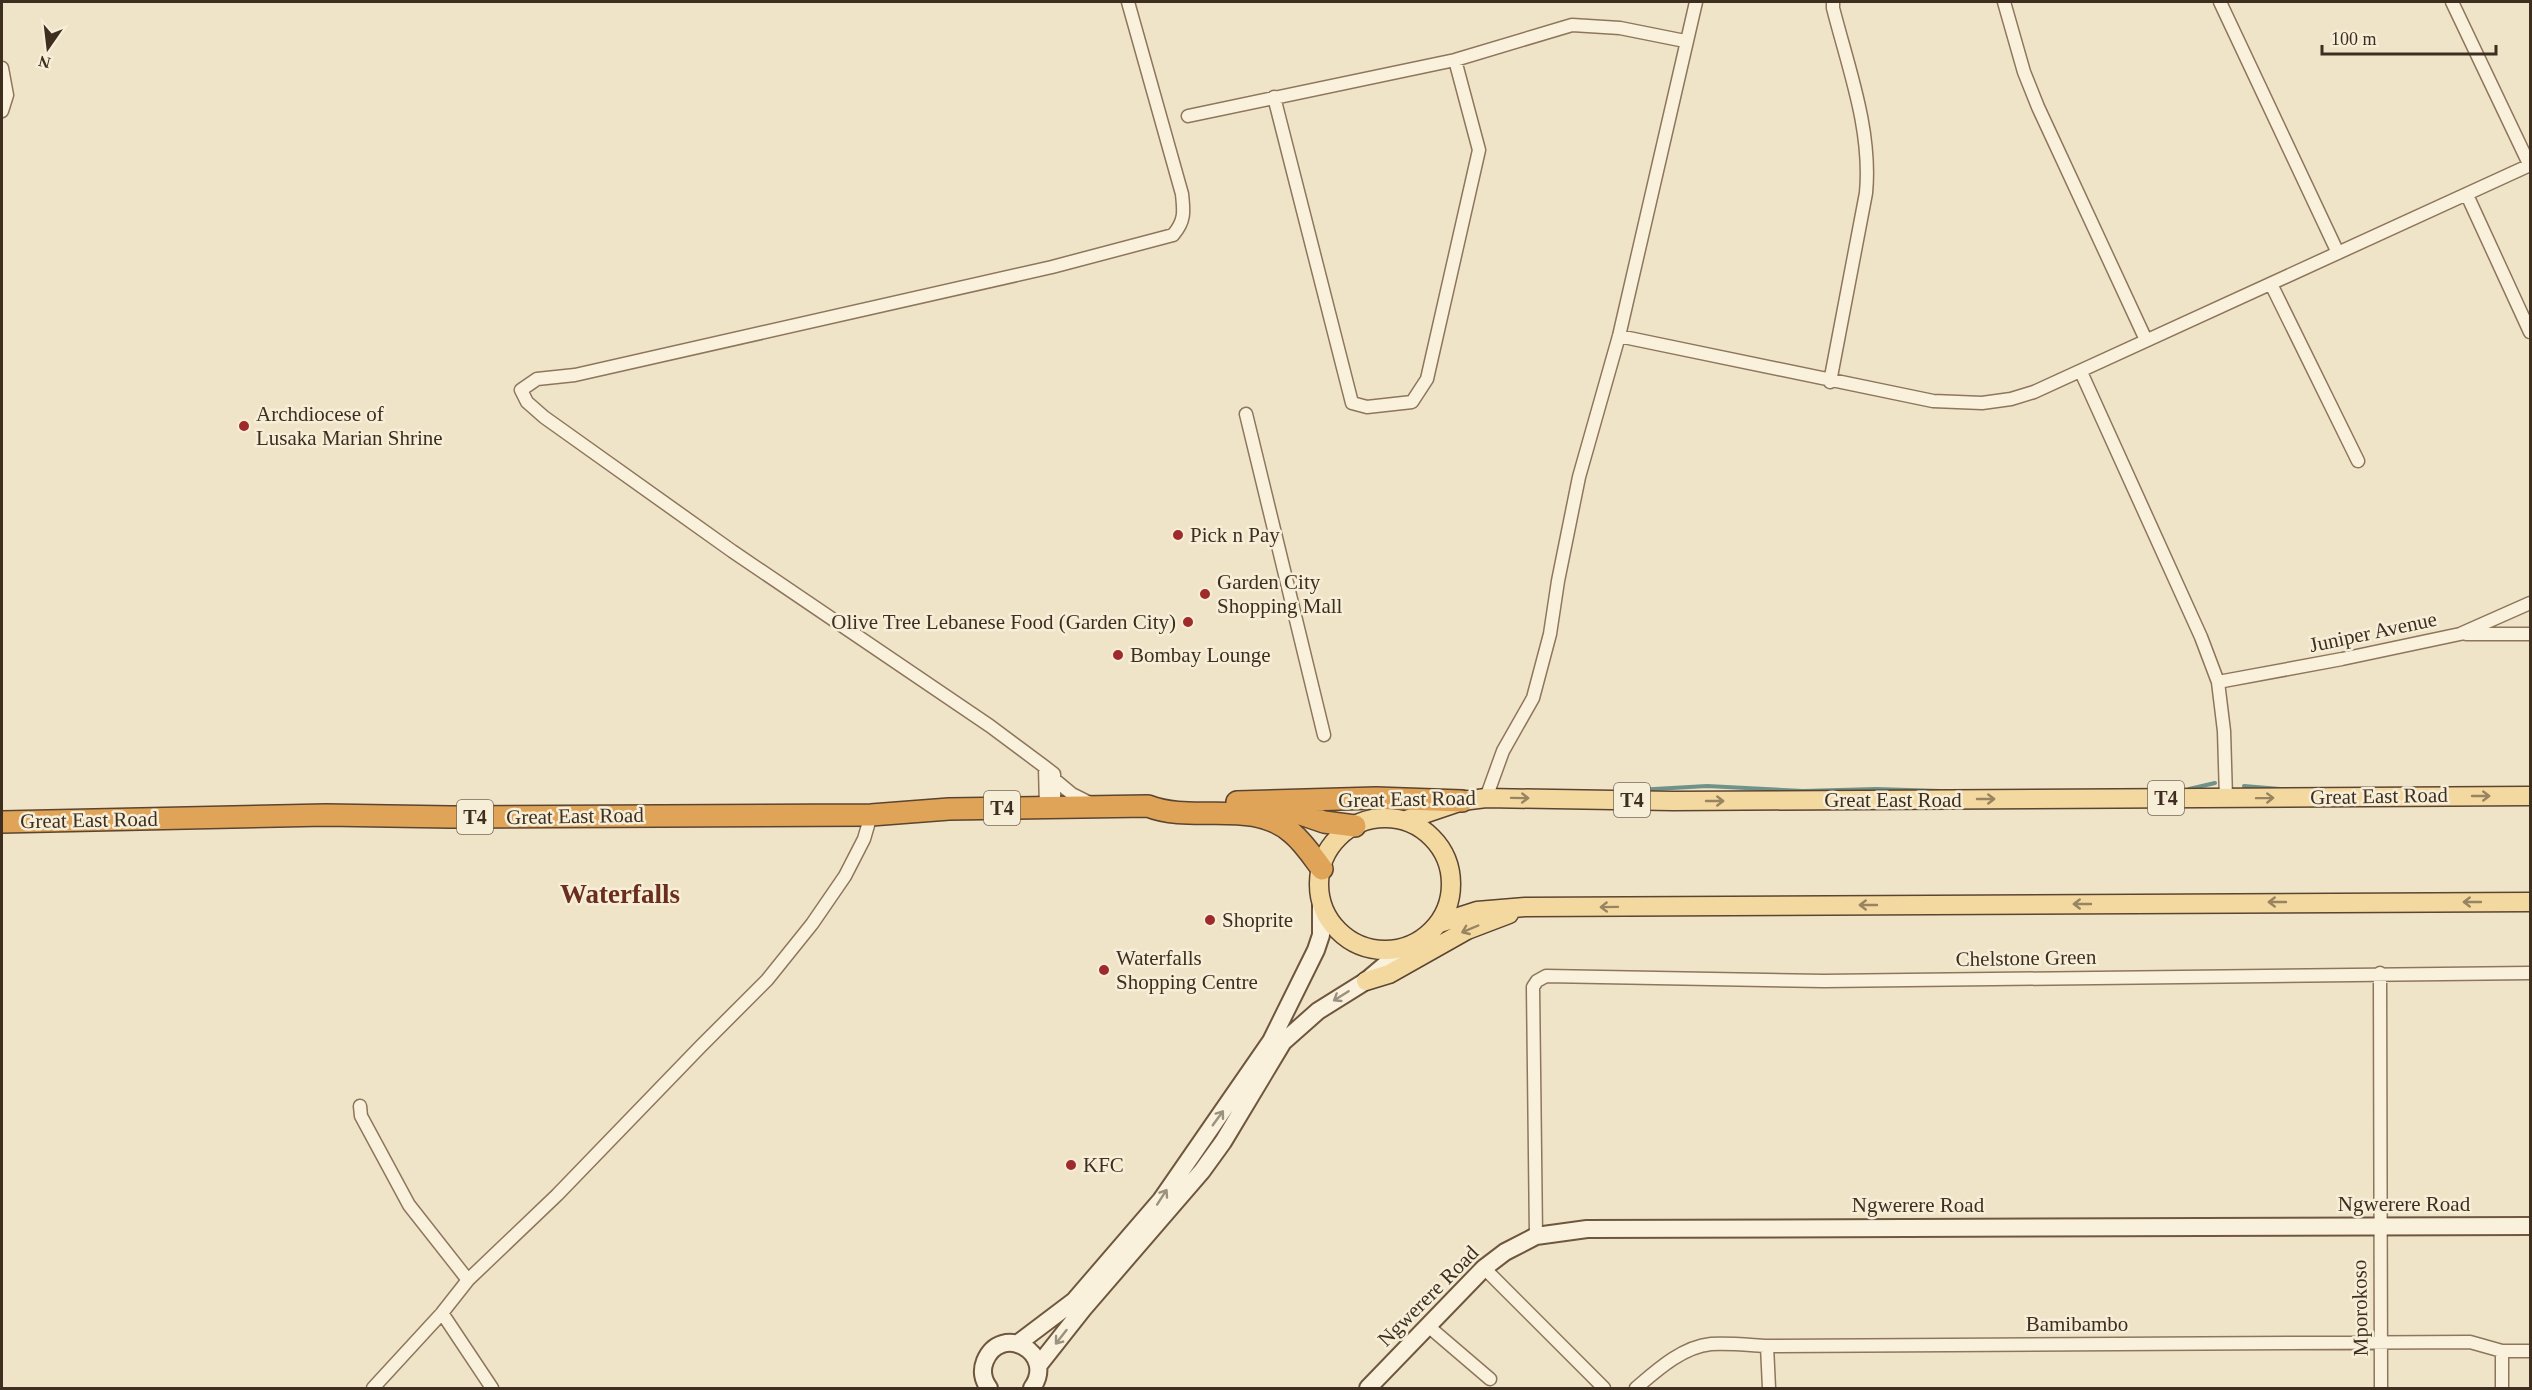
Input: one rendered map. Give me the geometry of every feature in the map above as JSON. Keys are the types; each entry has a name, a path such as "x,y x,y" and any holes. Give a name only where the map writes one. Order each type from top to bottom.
{"highway":[{"name":"Great East Road","path":"2,822 326,814 451,817 871,815 1020,807 1148,806 1165,802 1256,803 1376,798 1462,801"},
{"name":"Great East Road","path":"1256,803 1293,810 1324,822 1355,826"},
{"name":"Great East Road","path":"1148,806 1166,812 1260,817 1292,832 1322,869"}],"main road":[{"name":"Great East Road","path":"1462,801 1486,798 1673,801 2530,796"},
{"name":"T4","path":"1406,820 1462,801"},
{"path":"1017,1344 1074,1301 1161,1200 1271,1041 1316,950 1321,935 1322,869 1333,843 1355,826 1371,819 1389,817 1406,820 1428,832 1443,851 1451,875 1449,900 1440,923 1430,934 1405,948 1366,981 1318,1011 1283,1042 1223,1142 1202,1171 1083,1309 1038,1380"},
{"path":"1440,923 1477,911 1525,908 2530,902"},
{"path":"1321,903 1330,922 1345,937 1363,947 1384,951 1405,948"},
{"path":"1366,981 1389,974 1467,930 1525,908"},
{"name":"Ngwerere Road","path":"1374,1386 1484,1268 1505,1252 1536,1236 1587,1229 2530,1226"},
{"path":"976,1389 987,1356 996,1347 1005,1343 1017,1344 1028,1349 1038,1380"},
{"path":"983,1371 989,1389"}],"street":[{"path":"1097,806 1072,794 990,726 732,551 544,417 527,402 521,390 537,379 576,375 1052,267 1173,235 1182,224 1184,216 1182,194 1128,2"},
{"path":"1486,798 1503,751 1533,698 1550,634 1579,477 1619,336 1685,41 1696,2"},
{"path":"1830,382 1866,193 1868,166 1858,103 1833,2"},
{"path":"2004,2 2024,72 2038,108 2146,340"},
{"path":"2220,2 2338,253"},
{"path":"1619,336 1830,382 1933,401 1982,404 2034,392 2530,165 2452,2"},
{"path":"1188,116 1455,60 1572,25 1620,28 1685,41"},
{"path":"1274,97 1352,403 1367,407 1412,402 1427,379 1479,150 1455,60"},
{"path":"2,68 7,95 2,111"},
{"path":"2467,195 2530,332"},
{"path":"2271,284 2358,461"},
{"path":"2081,372 2201,637 2218,682 2224,731 2226,798"},
{"path":"1246,414 1324,735"},
{"name":"Juniper Avenue","path":"2218,682 2342,660 2460,634 2530,603"},
{"path":"2460,634 2530,634"},
{"path":"1020,807 1037,793 1050,775"},
{"path":"1050,775 1050,807"},
{"path":"373,1389 442,1313 468,1280 557,1195 700,1046 767,980 812,924 845,876 864,839 871,815"},
{"name":"Chelstone Green","path":"1536,1236 1533,987 1542,977 1555,975 1824,981 2530,973"},
{"name":"Mporokoso","path":"2380,974 2380,1389"},
{"path":"360,1106 361,1116 409,1205 468,1280"},
{"path":"1484,1268 1604,1389"},
{"path":"442,1313 492,1389"},
{"path":"1428,1326 1490,1378"},
{"name":"Bamibambo","path":"1636,1389 1658,1369 1701,1346 1712,1344 1767,1346 2380,1341 2470,1342 2502,1351 2530,1351"},
{"path":"1767,1346 1769,1389"},
{"path":"2502,1351 2502,1389"}],"waterway":[{"path":"2189,789 2215,783"},
{"path":"1619,791 1707,786 1803,791 1876,789 1941,791"},
{"path":"2244,786 2280,789"}],"place":[{"name":"Archdiocese of Lusaka Marian Shrine","path":"244,426"},
{"name":"Pick n Pay","path":"1178,535"},
{"name":"Garden City Shopping Mall","path":"1205,594"},
{"name":"Olive Tree Lebanese Food (Garden City)","path":"1188,622"},
{"name":"Bombay Lounge","path":"1118,655"},
{"name":"Shoprite","path":"1210,920"},
{"name":"Waterfalls Shopping Centre","path":"1104,970"},
{"name":"KFC","path":"1071,1165"}],"district":[{"name":"Waterfalls","path":"620,894"}]}
